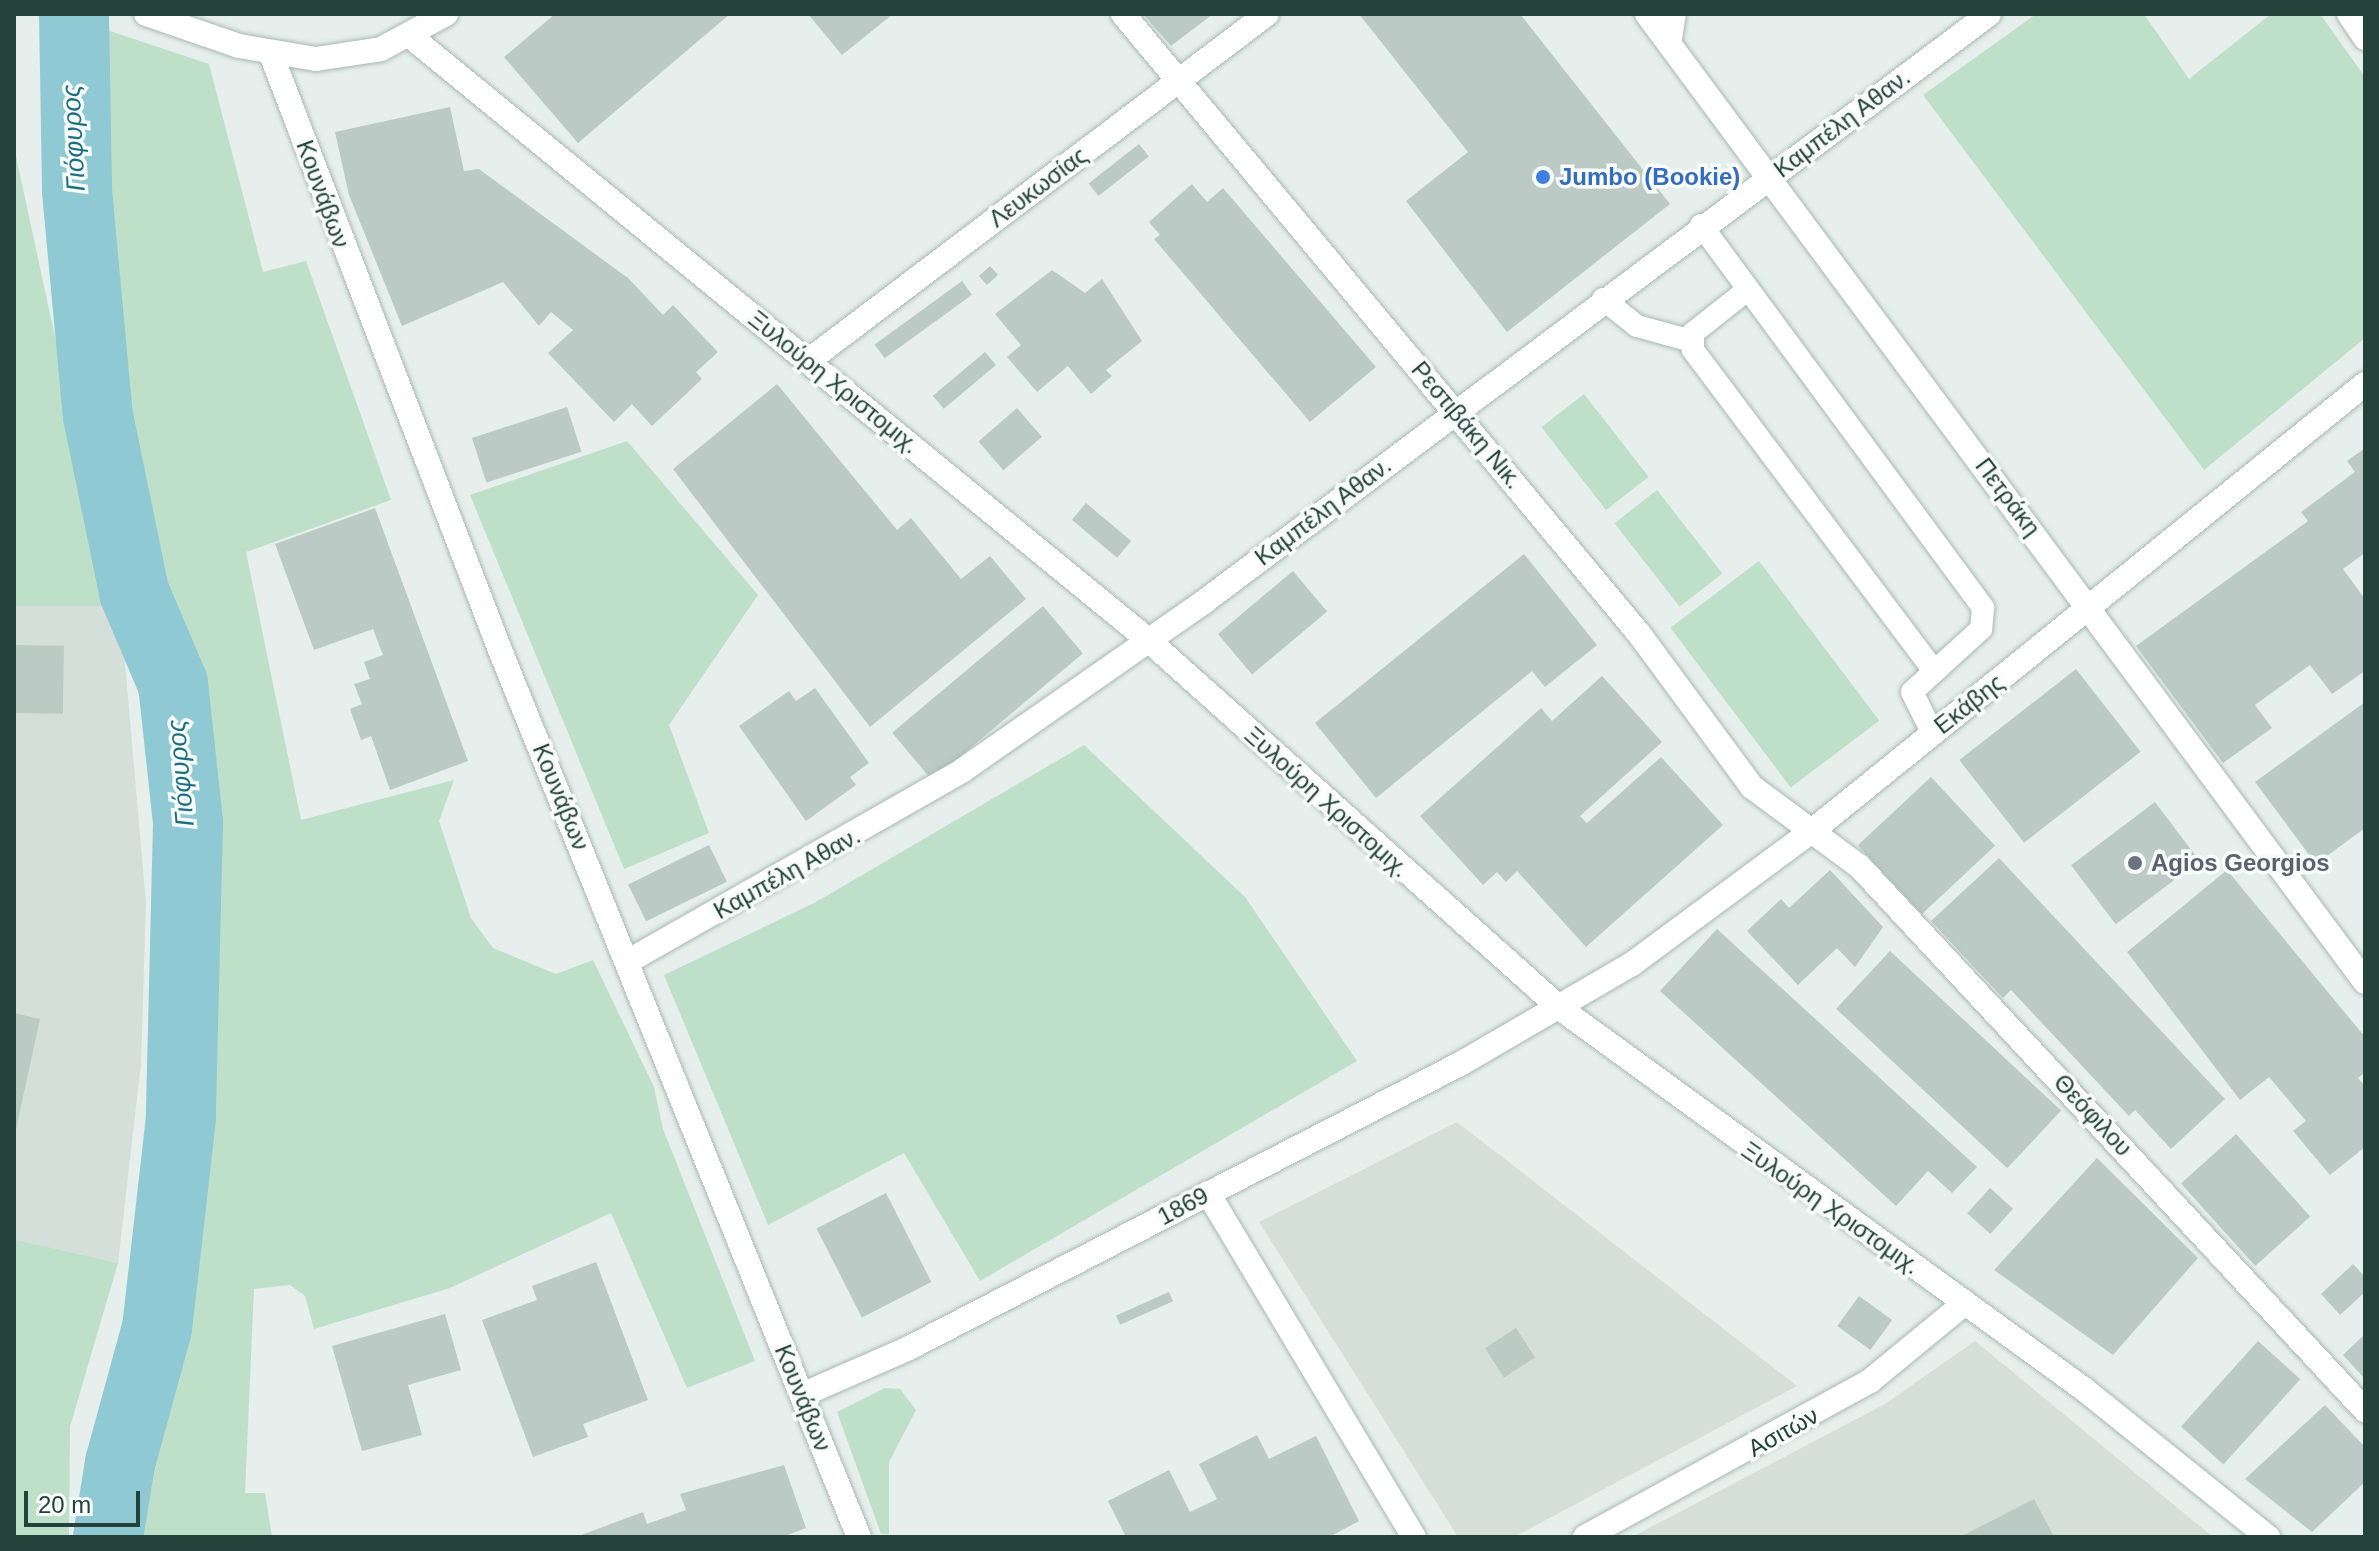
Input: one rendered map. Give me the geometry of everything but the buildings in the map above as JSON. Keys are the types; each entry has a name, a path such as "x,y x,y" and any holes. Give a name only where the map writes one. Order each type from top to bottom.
{"street":[{"path":"146,14 271,54 334,58 410,36 446,14"},
{"name":"Ρεστιβάκη Νικ.","path":"1123,14 1176,82 1456,410 1640,635 1752,787 1812,831"},
{"name":"Λευκωσίας","path":"808,361 1267,14"},
{"name":"Πετράκη","path":"1647,14 2364,979"},
{"name":"Καμπέλη Αθαν.","path":"627,962 922,796 1147,639 1989,14"},
{"path":"2349,14 2365,38"},
{"name":"Ξυλούρη Χριστομιχ.","path":"410,36 1147,639 1561,1009 1965,1303 2268,1537"},
{"name":"Κουνάβων","path":"271,54 627,962 859,1537"},
{"name":"Εκάβης","path":"1561,1009 1812,831 2365,384"},
{"name":"Θεόφιλου","path":"1812,831 1860,867 2365,1410"},
{"name":"1869","path":"802,1395 909,1348 1561,1009"},
{"path":"1208,1193 1414,1537"},
{"name":"Ασιτών","path":"1585,1537 1870,1381 1965,1303"}],"lane":[{"path":"1670,45 1675,14"},
{"path":"1701,225 1746,291 1983,608 1981,629 1933,670 1912,700 1932,732"},
{"path":"1692,341 1746,291"},
{"path":"1603,299 1637,326 1692,341 1933,670"}],"shaded area":[{"path":"14,606 120,606 146,903 141,1064 118,1263 14,1239"},
{"path":"1457,1122 1797,1386 1514,1537 1458,1537 1259,1222"},
{"path":"1975,1341 2213,1537 1632,1537 1885,1404"}],"green space":[{"path":"2036,14 2144,14 2189,79 2271,14 2320,14 2365,77 2365,338 2204,470 1923,95"},
{"path":"95,26 209,64 263,272 306,261 391,500 246,552 301,820 454,780 439,821 471,918 493,948 556,974 593,960 654,1087 663,1129 755,1361 687,1388 611,1213 450,1288 314,1329 305,1296 290,1285 254,1289 245,1493 265,1493 272,1537 125,1537 173,1324 198,1129 200,805 186,687 122,443"},
{"path":"14,147 80,453 120,606 14,606"},
{"path":"1584,394 1649,477 1606,510 1541,427"},
{"path":"627,441 758,595 669,725 709,833 624,869 470,495"},
{"path":"1657,490 1722,574 1680,607 1614,523"},
{"path":"1759,561 1879,721 1791,788 1670,628"},
{"path":"1084,745 1245,897 1357,1061 980,1281 904,1153 768,1225 664,975 816,902"},
{"path":"14,1239 118,1263 70,1427 69,1537 14,1537"},
{"path":"885,1388 900,1389 916,1410 889,1462 889,1534 881,1534 837,1412"}],"waterway":[{"name":"Γιόφυρος","path":"74,14 77,191 98,416 134,592 173,684 188,823 181,1118 157,1328 120,1463 108,1537"}],"place":[{"name":"Jumbo (Bookie)","path":"1543,177"},
{"name":"Agios Georgios","path":"2135,863"}]}
